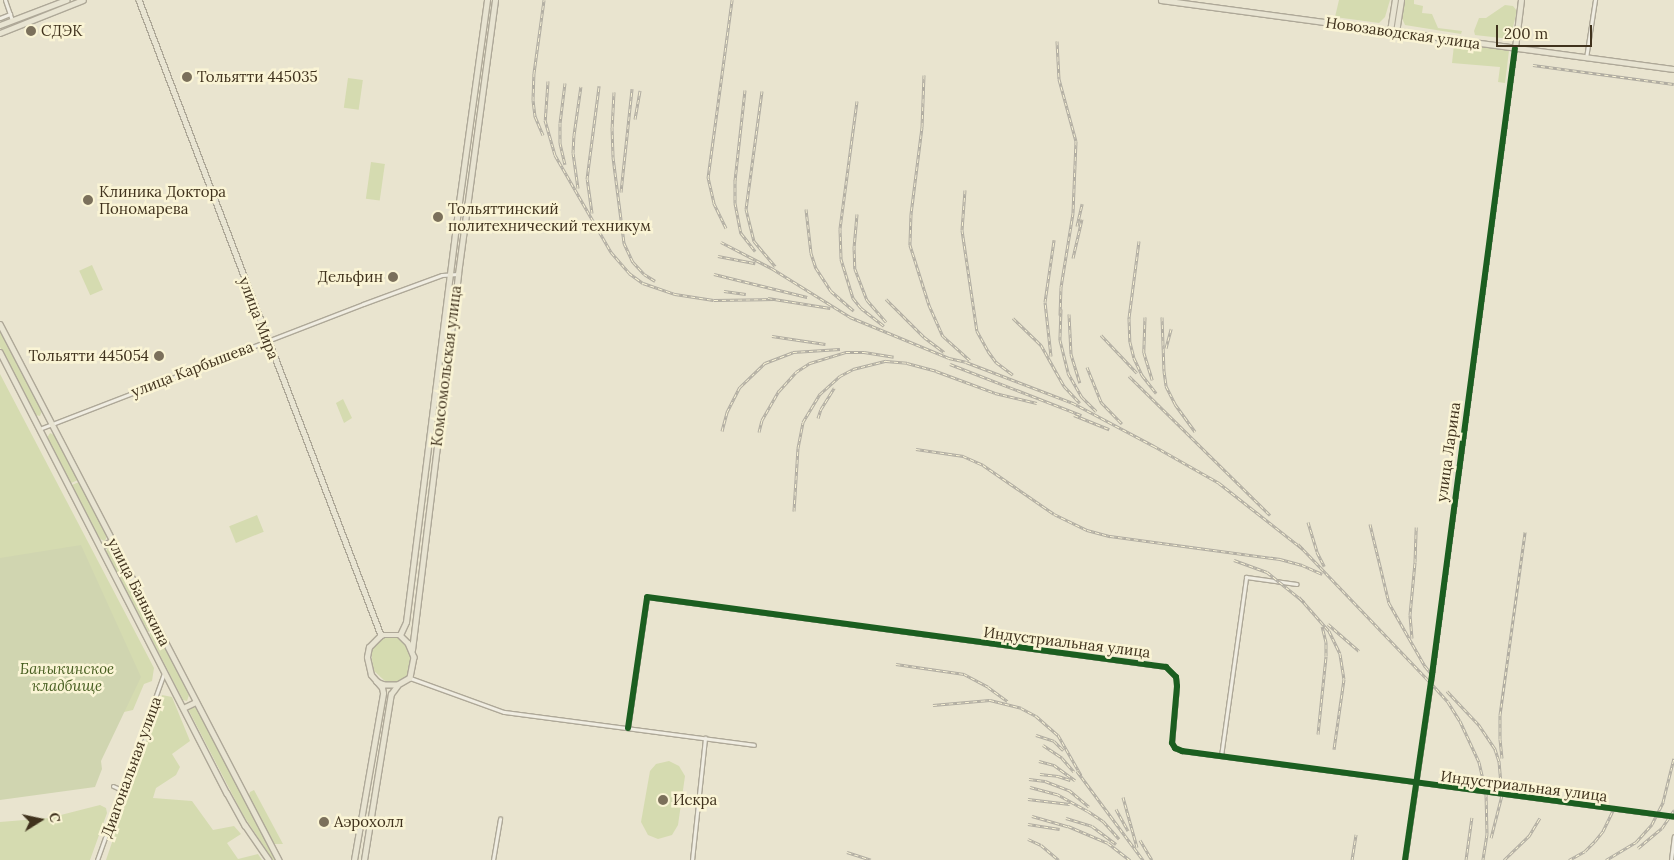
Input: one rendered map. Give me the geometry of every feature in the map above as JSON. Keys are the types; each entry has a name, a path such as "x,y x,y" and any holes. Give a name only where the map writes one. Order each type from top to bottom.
{"main road":[{"path":"0,25 66,0"},
{"path":"0,33 83,0"},
{"name":"улица Мира","path":"139,0 381,635"},
{"name":"Комсомольская улица","path":"400,635 406,622 487,0"},
{"name":"Комсомольская улица","path":"412,650 458,274 495,0"},
{"name":"Новозаводская улица","path":"1161,0 1674,69"},
{"path":"1395,0 1396,32"},
{"path":"1390,31 1400,0"},
{"name":"улица Ларина","path":"1515,48 1521,0"},
{"path":"485,15 493,16"},
{"path":"476,80 484,82"},
{"name":"улица Баныкина","path":"0,324 278,859"},
{"name":"улица Баныкина","path":"0,352 164,673 245,825 269,860"},
{"path":"440,361 447,362"},
{"path":"422,501 429,502"},
{"path":"100,547 112,541"},
{"path":"354,860 383,693 368,667 369,646 381,635 400,635 412,650 414,664 410,678 398,685 391,694 364,860"},
{"path":"377,682 384,685 398,685"},
{"path":"183,708 196,702"}],"street":[{"path":"5,0 12,20"},
{"path":"1586,58 1596,0"},
{"path":"0,18 10,14"},
{"name":"улица Ларина","path":"1405,860 1432,676 1515,48"},
{"name":"улица Карбышева","path":"39,429 268,340 451,273 458,274"},
{"path":"1221,756 1246,577 1297,584"},
{"name":"Индустриальная улица","path":"628,728 646,597 1166,668 1176,677 1177,686 1172,743 1175,748 1182,751 1674,818"},
{"name":"Диагональная улица","path":"97,860 164,673"},
{"path":"410,678 504,712 754,745"},
{"path":"692,860 704,738"},
{"path":"113,786 122,790"},
{"path":"493,860 500,819"},
{"path":"1671,860 1674,836"}],"green space":[{"path":"1339,0 1390,0 1385,17 1379,23 1335,17"},
{"path":"1403,0 1414,0 1414,4 1423,6 1422,13 1432,14 1438,28 1462,31 1461,34 1405,25 1401,16"},
{"path":"1505,5 1513,6 1517,11 1510,39 1475,35 1474,31 1479,18 1486,18"},
{"path":"1457,43 1509,51 1505,83 1498,82 1500,67 1452,63 1454,45"},
{"path":"348,78 363,80 359,110 344,108"},
{"path":"371,162 385,164 380,201 366,199"},
{"path":"92,265 103,290 90,295 79,271"},
{"path":"0,331 42,411 40,416 35,415 0,347"},
{"name":"Баныкинское кладбище","path":"0,374 154,668 152,681 144,684 133,710 124,712 0,789"},
{"path":"343,399 352,418 344,423 336,403"},
{"path":"50,433 54,435 78,480 71,483 47,438"},
{"path":"79,482 107,536 105,541 100,539 72,485"},
{"path":"257,515 264,532 236,543 229,526"},
{"name":"Баныкинское кладбище","path":"81,545 141,677 101,761 102,769 95,787 0,800 0,558"},
{"path":"109,546 113,548 155,629 148,632 106,551"},
{"path":"156,630 189,695 187,701 183,700 149,634"},
{"path":"384,636 401,638 412,657 411,671 408,676 399,682 386,682 373,670 371,648 373,644"},
{"path":"162,695 172,697 190,741 172,754 180,767 176,775 156,788 153,798 192,801 213,830 234,826 241,834 227,843 238,859 258,854 262,860 106,860"},
{"path":"191,706 197,708 276,860 273,860 243,815 189,711"},
{"name":"Искра","path":"669,761 679,766 685,776 678,825 672,835 658,839 648,835 641,822 650,771 656,764"},
{"path":"254,790 283,844 274,844 249,796 250,792"},
{"path":"100,805 106,808 107,813 90,860 0,860 0,822 49,818"}],"railway":[{"path":"543,135 535,116 533,100 534,73 544,0"},
{"path":"726,228 714,203 708,178 732,0"},
{"path":"1057,41 1059,79 1076,141 1073,213 1061,287 1060,315"},
{"path":"1533,65 1674,84"},
{"path":"924,75 922,127 911,214 910,245 929,305 943,336 970,360"},
{"path":"548,81 545,120 555,155 611,252 629,273 643,283 675,294 714,300 774,299"},
{"path":"565,83 560,123 560,143 565,164"},
{"path":"578,188 573,153 581,86"},
{"path":"592,213 587,179 599,86"},
{"path":"621,192 632,89"},
{"path":"635,119 640,90"},
{"path":"745,90 735,180 735,203 741,233 755,251"},
{"path":"762,91 746,209 754,241 775,266"},
{"path":"614,92 613,157 624,243 633,262 644,274 655,281"},
{"path":"857,101 840,229 841,259 853,298 861,308 884,326"},
{"path":"965,190 962,230 977,331 996,362 1013,375"},
{"path":"1077,226 1082,204"},
{"path":"806,209 811,253 816,268 831,291 854,311"},
{"path":"857,214 854,246 855,269 867,300 886,322"},
{"path":"1073,258 1082,219"},
{"path":"1051,356 1045,302 1054,240"},
{"path":"1139,241 1129,318 1130,342 1134,358 1142,375 1156,393"},
{"path":"721,242 773,269 850,317 949,358 966,362 1073,403 1219,483 1303,549"},
{"path":"718,256 755,263"},
{"path":"714,274 807,297"},
{"path":"724,291 746,294"},
{"path":"768,298 830,308"},
{"path":"886,299 924,337 944,352"},
{"path":"1061,309 1060,340 1068,373 1082,397 1096,411"},
{"path":"1069,314 1071,354 1080,383"},
{"path":"1145,317 1144,353 1152,380"},
{"path":"1162,317 1166,386 1175,404 1195,432"},
{"path":"1013,318 1041,345 1064,386 1080,403"},
{"path":"1166,348 1171,329"},
{"path":"1101,335 1137,373"},
{"path":"772,336 825,344"},
{"path":"722,431 727,412 740,387 765,363 793,352 840,349"},
{"path":"759,432 762,420 779,391 796,372 810,363 846,352 864,352 894,357"},
{"path":"794,511 798,448 803,422 820,394 840,376 853,369 886,361 907,363 936,371 995,393 1037,403"},
{"path":"950,364 1081,415"},
{"path":"1087,367 1101,402 1122,424"},
{"path":"1129,376 1270,515"},
{"path":"818,418 821,409 834,388"},
{"path":"1074,415 1109,429"},
{"path":"916,449 963,456 983,465 1054,514 1087,530 1110,536 1280,559 1302,565 1322,574"},
{"path":"1308,522 1317,552 1324,566"},
{"path":"1370,524 1389,603 1425,666 1433,676"},
{"path":"1412,638 1410,615 1416,527"},
{"path":"1502,758 1500,715 1525,532"},
{"path":"1298,544 1431,683 1448,702 1460,721 1479,762 1486,793 1487,834 1483,860"},
{"path":"1234,560 1267,572 1304,602"},
{"path":"1299,597 1329,631 1340,654 1344,679 1334,749"},
{"path":"1328,624 1359,651"},
{"path":"1318,734 1326,656 1326,642 1322,626"},
{"path":"896,664 964,674 988,687 1007,701"},
{"path":"1447,691 1479,725 1495,749 1499,761 1502,795 1491,838"},
{"path":"933,705 990,700 1021,708 1036,716 1058,735 1081,775"},
{"path":"1036,735 1054,741 1063,750"},
{"path":"1043,745 1062,758 1074,772"},
{"path":"1606,860 1636,842 1652,824 1663,802 1674,758"},
{"path":"1039,761 1054,765 1075,780"},
{"path":"1077,771 1143,860"},
{"path":"1040,774 1058,776 1070,780"},
{"path":"1029,779 1045,781 1069,790 1089,807"},
{"path":"1030,787 1057,794 1088,811 1103,821 1119,839"},
{"path":"1123,797 1137,847"},
{"path":"1028,799 1070,804"},
{"path":"1569,860 1585,851 1595,841 1603,831 1615,806"},
{"path":"1116,809 1128,831"},
{"path":"1638,848 1662,828 1674,810"},
{"path":"1032,816 1068,826 1108,843 1130,860"},
{"path":"1466,860 1472,817"},
{"path":"1066,818 1092,826 1116,844"},
{"path":"1504,860 1529,836 1540,818"},
{"path":"1028,824 1060,829"},
{"path":"1352,860 1356,834"},
{"path":"1028,839 1041,845 1059,860"},
{"path":"1140,840 1152,860"},
{"path":"847,852 871,860"}],"cycle path":[{"path":"1405,860 1432,675 1515,48"},
{"path":"628,728 647,597 1166,667 1176,677 1177,686 1172,743 1175,748 1182,751 1674,817"}],"place":[{"name":"СДЭК","path":"31,31"},
{"name":"Тольятти 445035","path":"187,77"},
{"name":"Клиника Доктора Пономарева","path":"88,200"},
{"name":"Тольяттинский политехнический техникум","path":"438,217"},
{"name":"Дельфин","path":"393,277"},
{"name":"Тольятти 445054","path":"159,356"},
{"name":"Искра","path":"663,800"},
{"name":"Аэрохолл","path":"324,822"}]}
